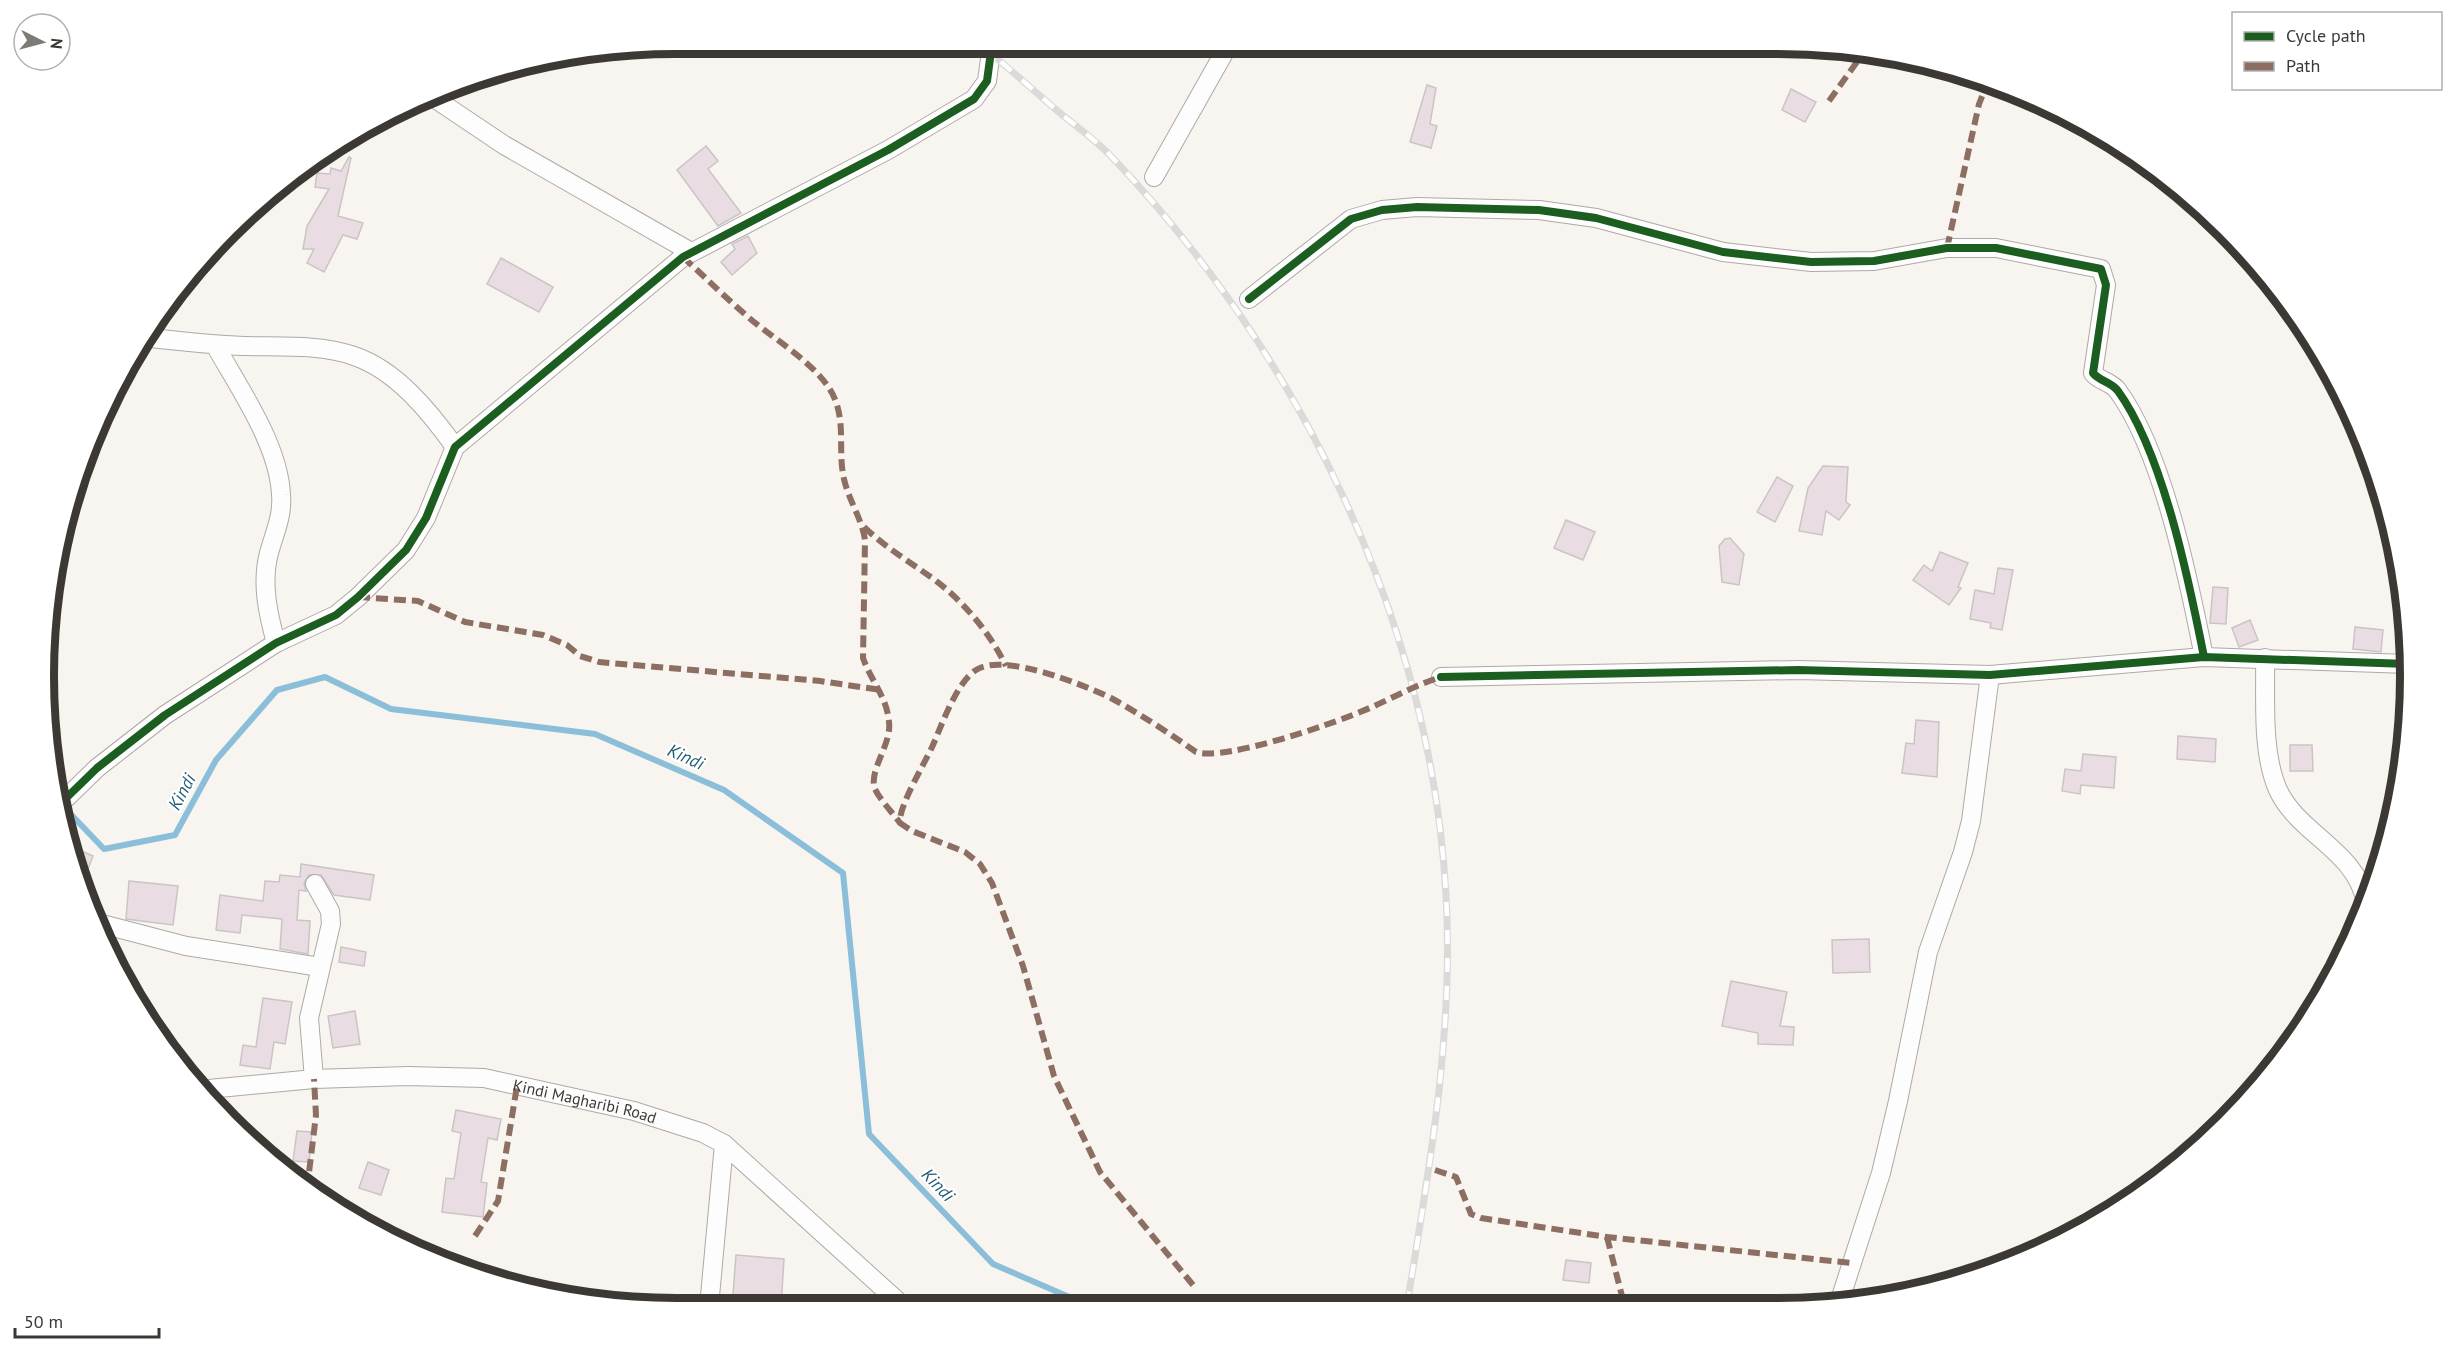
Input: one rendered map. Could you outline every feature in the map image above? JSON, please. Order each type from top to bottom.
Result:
[{"type":"street","points":[[66,798],[97,768],[165,715],[276,643],[336,615],[406,550],[426,518],[455,447],[691,252],[888,150],[974,99],[987,81],[991,54]]},
{"type":"street","points":[[1154,177],[1223,54]]},
{"type":"street","points":[[438,101],[504,145],[691,252]]},
{"type":"street","points":[[1249,299],[1351,219],[1382,210],[1417,207],[1550,211],[1596,218],[1723,252],[1811,261],[1874,261],[1947,248],[1996,248],[2101,269],[2106,285],[2093,373],[2118,391],[2135,420],[2155,467],[2193,605],[2204,657]]},
{"type":"street","points":[[154,338],[215,345],[333,350],[356,356],[378,368],[406,389],[439,425],[455,447]]},
{"type":"street","points":[[215,345],[262,431],[278,476],[281,513],[265,574],[268,616],[276,643]]},
{"type":"street","points":[[1441,677],[1798,670],[1990,675],[2204,657],[2400,664]]},
{"type":"street","points":[[2265,658],[2269,756],[2278,790],[2295,812],[2349,866],[2360,882],[2362,889]]},
{"type":"street","points":[[1842,1295],[1881,1173],[1928,952],[1963,852],[1971,821],[1990,675]]},
{"type":"street","points":[[314,1079],[309,1018],[331,924],[330,911],[315,884]]},
{"type":"street","points":[[106,925],[186,946],[320,967]]},
{"type":"street","name":"Kindi Magharibi Road","points":[[211,1089],[314,1079],[408,1076],[484,1078],[634,1111],[703,1133],[724,1144],[894,1298]]},
{"type":"street","points":[[710,1298],[724,1144]]},
{"type":"building","points":[[1427,85],[1436,88],[1430,124],[1437,126],[1431,148],[1410,142]]},
{"type":"building","points":[[1791,89],[1816,102],[1805,122],[1782,110]]},
{"type":"building","points":[[706,146],[718,161],[708,169],[741,213],[718,226],[677,170]]},
{"type":"building","points":[[349,157],[351,158],[338,216],[363,223],[357,239],[343,235],[324,272],[307,263],[314,249],[303,249],[307,226],[329,189],[315,187],[317,173],[330,174],[331,168],[341,171]]},
{"type":"building","points":[[748,236],[757,253],[732,275],[721,262],[735,249],[732,244]]},
{"type":"building","points":[[501,258],[553,287],[539,312],[487,284]]},
{"type":"building","points":[[1823,466],[1848,467],[1846,502],[1850,505],[1839,520],[1826,511],[1822,535],[1799,531],[1808,488]]},
{"type":"building","points":[[1777,477],[1793,486],[1775,522],[1757,512]]},
{"type":"building","points":[[1566,520],[1595,532],[1583,560],[1554,548]]},
{"type":"building","points":[[1730,538],[1744,554],[1739,585],[1722,582],[1719,546],[1725,539]]},
{"type":"building","points":[[1940,552],[1968,563],[1958,587],[1961,588],[1949,605],[1913,580],[1924,565],[1932,571]]},
{"type":"building","points":[[1998,568],[2013,570],[2002,630],[1990,628],[1991,623],[1970,619],[1975,590],[1994,594]]},
{"type":"building","points":[[2213,587],[2228,588],[2226,624],[2210,623]]},
{"type":"building","points":[[2250,620],[2258,640],[2239,647],[2232,628]]},
{"type":"building","points":[[2355,627],[2383,630],[2381,652],[2353,649]]},
{"type":"building","points":[[1916,720],[1939,722],[1937,777],[1902,773],[1906,743],[1914,744]]},
{"type":"building","points":[[2178,736],[2216,739],[2215,762],[2177,759]]},
{"type":"building","points":[[2290,745],[2312,745],[2313,771],[2290,771]]},
{"type":"building","points":[[2083,754],[2116,757],[2114,788],[2081,785],[2080,794],[2062,791],[2065,769],[2081,771]]},
{"type":"building","points":[[79,850],[93,856],[86,873]]},
{"type":"building","points":[[301,864],[374,875],[370,900],[334,895],[321,875],[309,875],[304,883],[306,891],[299,890],[297,920],[310,921],[308,954],[280,949],[282,919],[242,915],[240,933],[216,930],[220,895],[263,901],[265,881],[279,882],[280,875],[300,877]]},
{"type":"building","points":[[129,881],[178,886],[173,925],[126,919]]},
{"type":"building","points":[[1869,939],[1870,972],[1833,973],[1832,940]]},
{"type":"building","points":[[341,947],[366,952],[364,966],[339,962]]},
{"type":"building","points":[[1731,981],[1787,992],[1780,1026],[1794,1027],[1793,1045],[1758,1044],[1758,1033],[1722,1026]]},
{"type":"building","points":[[263,998],[292,1002],[285,1044],[274,1042],[270,1069],[240,1065],[243,1045],[256,1047]]},
{"type":"building","points":[[355,1011],[360,1044],[333,1048],[328,1016]]},
{"type":"building","points":[[456,1110],[501,1119],[497,1140],[488,1138],[481,1182],[487,1183],[483,1217],[442,1212],[446,1178],[454,1179],[461,1133],[452,1131]]},
{"type":"building","points":[[297,1131],[312,1132],[309,1162],[293,1161]]},
{"type":"building","points":[[368,1162],[389,1170],[381,1195],[359,1188]]},
{"type":"building","points":[[736,1255],[784,1259],[782,1298],[733,1298]]},
{"type":"building","points":[[1566,1260],[1591,1263],[1589,1283],[1563,1280]]},
{"type":"waterway","name":"Kindi","points":[[70,813],[104,849],[175,835],[216,760],[277,690],[325,677],[391,709],[595,734],[724,790],[843,873],[869,1134],[993,1264],[1072,1298]]},
{"type":"railway","points":[[991,54],[1109,154],[1177,231],[1239,314],[1295,403],[1343,496],[1383,592],[1414,691],[1435,793],[1446,895],[1448,947],[1438,1101],[1408,1298]]},
{"type":"marked path","points":[[1829,101],[1859,59]]},
{"type":"marked path","points":[[1947,248],[1979,104],[1985,90]]},
{"type":"marked path","points":[[683,257],[754,322],[812,368],[830,390],[836,402],[839,411],[844,479],[865,540],[863,658],[882,697],[889,722],[887,739],[875,774],[875,789],[900,823]]},
{"type":"marked path","points":[[864,527],[956,598],[984,630],[1006,666]]},
{"type":"marked path","points":[[358,597],[418,601],[465,622],[543,635],[567,645],[580,656],[599,662],[820,681],[881,690]]},
{"type":"marked path","points":[[1193,1285],[1100,1172],[1054,1076],[1023,966],[992,883],[980,864],[965,852],[912,831],[900,823],[907,796],[956,693],[976,670],[988,666],[1005,665],[1044,672],[1082,686],[1122,704],[1196,752],[1210,753],[1252,747],[1302,733],[1360,712],[1441,677]]},
{"type":"marked path","points":[[308,1177],[316,1115],[314,1079]]},
{"type":"marked path","points":[[475,1236],[498,1201],[517,1086]]},
{"type":"marked path","points":[[1435,1170],[1456,1177],[1471,1214],[1481,1218],[1607,1237],[1851,1263]]},
{"type":"marked path","points":[[1607,1237],[1622,1298]]},
{"type":"cycle path","points":[[66,798],[97,768],[165,715],[276,643],[336,615],[358,597],[406,550],[426,518],[455,447],[683,257],[888,150],[974,99],[987,81],[991,54]]},
{"type":"cycle path","points":[[1249,299],[1351,219],[1382,210],[1417,207],[1539,210],[1596,218],[1723,252],[1811,262],[1874,261],[1947,248],[1996,248],[2101,269],[2106,285],[2093,373],[2118,391],[2134,417],[2148,448],[2161,482],[2182,556],[2204,657]]},
{"type":"cycle path","points":[[1441,677],[1798,670],[1990,675],[2204,657],[2400,664]]}]
